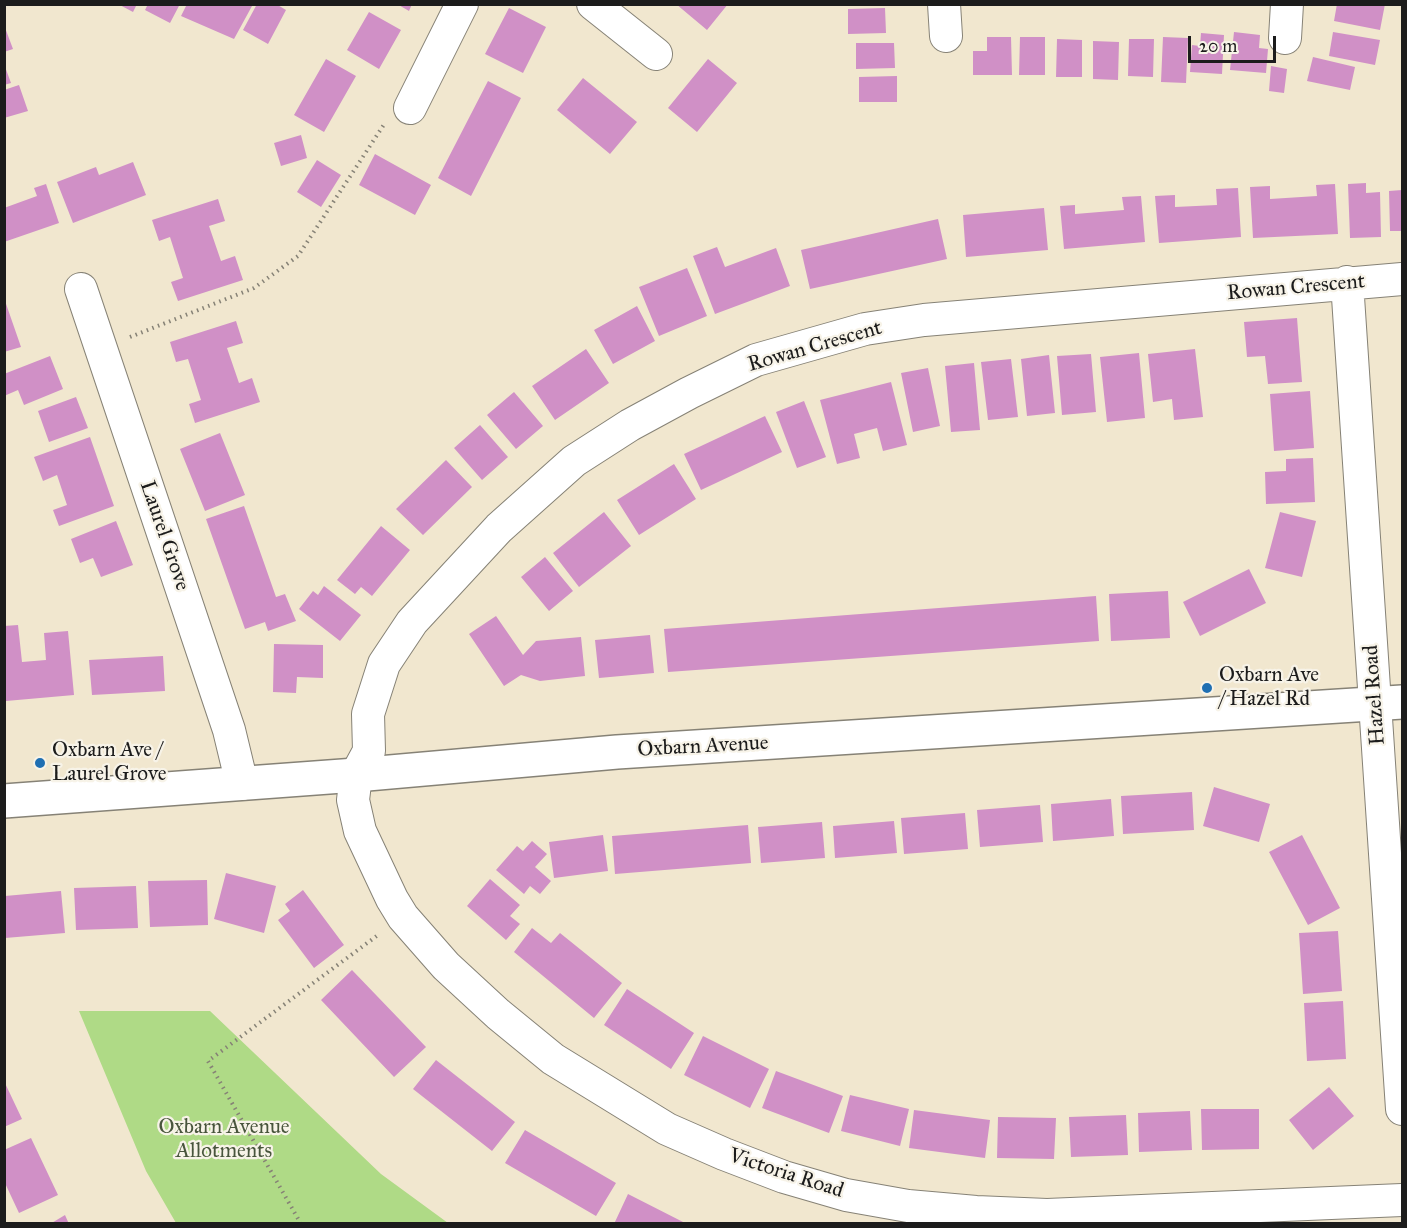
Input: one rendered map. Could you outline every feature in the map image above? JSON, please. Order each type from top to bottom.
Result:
[{"type":"street","points":[[410,108],[462,4]]},
{"type":"street","points":[[593,4],[656,54]]},
{"type":"street","points":[[944,4],[946,36]]},
{"type":"street","points":[[1285,38],[1287,4]]},
{"type":"street","name":"Rowan Crescent","points":[[356,775],[369,751],[368,714],[384,664],[412,622],[500,528],[574,461],[630,425],[756,360],[865,329],[991,313],[1402,279]]},
{"type":"street","name":"Hazel Road","points":[[1347,282],[1389,703],[1402,1109]]},
{"type":"street","name":"Laurel Grove","points":[[81,289],[225,720],[242,784]]},
{"type":"street","name":"Oxbarn Avenue","points":[[4,801],[356,775],[617,752],[1389,703]]},
{"type":"street","name":"Victoria Road","points":[[356,775],[353,800],[360,831],[376,869],[403,917],[455,974],[553,1059],[667,1129],[784,1177],[846,1195],[919,1207],[1047,1215],[1402,1200]]},
{"type":"path","points":[[101,348],[254,288],[298,256],[386,123],[410,108]]},
{"type":"path","points":[[301,1224],[208,1061],[403,917]]},
{"type":"green space","name":"Oxbarn Avenue Allotments","points":[[79,1011],[210,1011],[381,1174],[448,1223],[176,1223],[146,1171]]},
{"type":"building","points":[[118,4],[137,4],[133,12]]},
{"type":"building","points":[[148,4],[180,4],[170,23],[145,10]]},
{"type":"building","points":[[187,4],[250,4],[252,6],[234,39],[181,16]]},
{"type":"building","points":[[257,4],[276,4],[286,10],[268,44],[243,30]]},
{"type":"building","points":[[397,4],[412,4],[409,11]]},
{"type":"building","points":[[676,4],[728,4],[707,30]]},
{"type":"building","points":[[1337,4],[1385,4],[1380,30],[1334,21]]},
{"type":"building","points":[[509,8],[546,27],[523,73],[485,54]]},
{"type":"building","points":[[885,8],[886,33],[848,34],[848,9]]},
{"type":"building","points":[[369,12],[401,30],[379,69],[347,50]]},
{"type":"building","points":[[4,25],[13,49],[4,52]]},
{"type":"building","points":[[1234,32],[1260,35],[1259,48],[1268,49],[1266,73],[1230,70]]},
{"type":"building","points":[[1333,32],[1380,40],[1375,65],[1329,56]]},
{"type":"building","points":[[1201,33],[1224,35],[1222,74],[1190,72],[1192,45],[1200,46]]},
{"type":"building","points":[[987,37],[1011,37],[1012,75],[973,75],[973,51],[987,51]]},
{"type":"building","points":[[1020,37],[1045,37],[1045,75],[1019,75]]},
{"type":"building","points":[[1163,37],[1188,38],[1186,83],[1161,82]]},
{"type":"building","points":[[1057,39],[1082,40],[1082,77],[1056,77]]},
{"type":"building","points":[[1129,39],[1154,39],[1153,77],[1128,76]]},
{"type":"building","points":[[1093,41],[1119,42],[1118,80],[1093,79]]},
{"type":"building","points":[[856,43],[894,43],[895,68],[856,69]]},
{"type":"building","points":[[1313,57],[1355,67],[1350,90],[1307,81]]},
{"type":"building","points":[[326,59],[356,76],[324,132],[294,115]]},
{"type":"building","points":[[708,59],[737,83],[697,132],[668,108]]},
{"type":"building","points":[[4,64],[11,83],[4,85]]},
{"type":"building","points":[[1271,66],[1287,69],[1284,93],[1269,91]]},
{"type":"building","points":[[897,76],[897,102],[859,102],[859,77]]},
{"type":"building","points":[[583,78],[637,122],[610,154],[557,110]]},
{"type":"building","points":[[488,81],[521,98],[471,196],[438,178]]},
{"type":"building","points":[[19,85],[28,111],[4,118],[4,90]]},
{"type":"building","points":[[301,135],[307,158],[281,166],[274,143]]},
{"type":"building","points":[[375,154],[431,185],[415,215],[359,185]]},
{"type":"building","points":[[317,160],[341,175],[321,207],[297,192]]},
{"type":"building","points":[[133,162],[146,195],[73,223],[57,182],[96,167],[99,175]]},
{"type":"building","points":[[1366,183],[1366,193],[1380,192],[1381,237],[1350,238],[1348,184]]},
{"type":"building","points":[[46,184],[59,223],[4,242],[4,208],[37,196],[34,188]]},
{"type":"building","points":[[1335,184],[1338,234],[1253,238],[1250,187],[1270,186],[1270,199],[1317,196],[1316,185]]},
{"type":"building","points":[[1238,188],[1241,237],[1159,243],[1155,196],[1175,195],[1175,207],[1217,205],[1216,189]]},
{"type":"building","points":[[1402,190],[1402,231],[1390,231],[1389,191]]},
{"type":"building","points":[[1141,196],[1145,242],[1064,249],[1060,206],[1075,205],[1075,214],[1124,210],[1122,197]]},
{"type":"building","points":[[218,199],[225,221],[209,226],[221,261],[235,256],[243,280],[178,301],[171,282],[183,278],[170,237],[159,241],[152,220]]},
{"type":"building","points":[[1044,208],[1048,250],[966,257],[963,215]]},
{"type":"building","points":[[938,219],[947,259],[810,289],[801,250]]},
{"type":"building","points":[[717,247],[725,267],[776,248],[790,286],[715,314],[693,256]]},
{"type":"building","points":[[687,268],[707,316],[659,336],[639,287]]},
{"type":"building","points":[[4,298],[21,347],[4,352]]},
{"type":"building","points":[[637,306],[655,341],[613,364],[594,330]]},
{"type":"building","points":[[1297,318],[1302,382],[1268,384],[1265,356],[1247,357],[1244,322]]},
{"type":"building","points":[[236,321],[243,343],[227,348],[239,383],[252,378],[260,402],[195,423],[189,404],[201,400],[188,359],[176,362],[170,342]]},
{"type":"building","points":[[586,349],[609,383],[555,420],[532,386]]},
{"type":"building","points":[[1195,349],[1203,417],[1174,420],[1172,399],[1153,402],[1148,354]]},
{"type":"building","points":[[1139,353],[1145,418],[1107,422],[1100,357]]},
{"type":"building","points":[[1091,354],[1096,412],[1062,415],[1057,356]]},
{"type":"building","points":[[1049,355],[1055,413],[1027,416],[1021,359]]},
{"type":"building","points":[[50,356],[63,389],[24,405],[18,390],[4,396],[4,374]]},
{"type":"building","points":[[1011,359],[1018,417],[988,420],[981,362]]},
{"type":"building","points":[[974,363],[980,430],[951,432],[945,366]]},
{"type":"building","points":[[928,368],[940,426],[913,432],[901,373]]},
{"type":"building","points":[[891,382],[907,445],[883,451],[877,428],[854,434],[860,458],[837,464],[820,400]]},
{"type":"building","points":[[1310,391],[1314,448],[1274,451],[1270,394]]},
{"type":"building","points":[[514,392],[543,426],[516,449],[487,415]]},
{"type":"building","points":[[76,397],[88,428],[49,442],[38,411]]},
{"type":"building","points":[[804,401],[826,457],[797,468],[776,412]]},
{"type":"building","points":[[765,416],[782,452],[701,490],[684,454]]},
{"type":"building","points":[[480,425],[508,457],[482,480],[454,448]]},
{"type":"building","points":[[220,433],[245,495],[205,511],[180,449]]},
{"type":"building","points":[[90,437],[114,506],[59,526],[53,510],[67,505],[57,475],[43,481],[34,457]]},
{"type":"building","points":[[1313,458],[1315,502],[1266,504],[1265,472],[1286,471],[1286,459]]},
{"type":"building","points":[[446,460],[472,487],[423,535],[396,509]]},
{"type":"building","points":[[674,464],[696,499],[639,535],[617,500]]},
{"type":"building","points":[[244,506],[276,597],[285,594],[296,621],[268,631],[265,622],[245,629],[206,519]]},
{"type":"building","points":[[604,512],[631,546],[579,587],[553,553]]},
{"type":"building","points":[[1280,512],[1316,521],[1302,577],[1265,568]]},
{"type":"building","points":[[116,521],[133,565],[101,577],[93,558],[80,563],[71,539]]},
{"type":"building","points":[[381,526],[410,550],[372,596],[361,587],[355,594],[337,580]]},
{"type":"building","points":[[545,557],[573,591],[549,611],[521,577]]},
{"type":"building","points":[[1249,569],[1266,603],[1200,636],[1183,602]]},
{"type":"building","points":[[324,586],[361,615],[340,641],[299,609],[313,591],[318,595]]},
{"type":"building","points":[[1168,591],[1170,638],[1111,641],[1109,594]]},
{"type":"building","points":[[1096,596],[1099,641],[668,672],[664,629]]},
{"type":"building","points":[[496,616],[523,655],[536,641],[581,637],[585,676],[540,681],[521,675],[504,686],[469,634]]},
{"type":"building","points":[[18,625],[22,662],[46,660],[44,633],[68,631],[74,695],[6,701],[4,626]]},
{"type":"building","points":[[650,635],[654,673],[599,678],[595,640]]},
{"type":"building","points":[[274,644],[323,645],[323,678],[297,677],[296,693],[273,692]]},
{"type":"building","points":[[163,656],[165,691],[92,695],[89,660]]},
{"type":"building","points":[[1214,787],[1270,804],[1259,842],[1203,826]]},
{"type":"building","points":[[1192,792],[1194,830],[1123,834],[1121,796]]},
{"type":"building","points":[[1111,799],[1114,836],[1053,841],[1051,804]]},
{"type":"building","points":[[1040,805],[1043,842],[980,847],[977,810]]},
{"type":"building","points":[[965,813],[968,849],[904,854],[901,818]]},
{"type":"building","points":[[894,821],[897,853],[835,858],[833,826]]},
{"type":"building","points":[[822,822],[825,858],[761,863],[758,827]]},
{"type":"building","points":[[748,825],[751,863],[615,874],[612,836]]},
{"type":"building","points":[[603,835],[608,871],[554,878],[549,842]]},
{"type":"building","points":[[1302,835],[1340,908],[1308,925],[1269,852]]},
{"type":"building","points":[[532,841],[547,854],[535,867],[551,881],[540,894],[530,886],[524,894],[496,870],[517,846],[523,851]]},
{"type":"building","points":[[226,873],[276,886],[264,933],[214,919]]},
{"type":"building","points":[[490,879],[520,905],[510,916],[520,924],[506,940],[467,906]]},
{"type":"building","points":[[207,880],[208,925],[150,927],[148,881]]},
{"type":"building","points":[[136,886],[138,928],[76,930],[74,888]]},
{"type":"building","points":[[303,890],[344,945],[314,968],[278,920],[290,911],[285,904]]},
{"type":"building","points":[[61,891],[65,933],[5,938],[5,896]]},
{"type":"building","points":[[532,928],[551,943],[560,933],[622,983],[594,1018],[514,952]]},
{"type":"building","points":[[1338,931],[1342,991],[1303,994],[1299,933]]},
{"type":"building","points":[[352,970],[426,1047],[394,1077],[321,1000]]},
{"type":"building","points":[[627,989],[694,1033],[671,1069],[604,1025]]},
{"type":"building","points":[[1343,1001],[1346,1059],[1307,1061],[1304,1003]]},
{"type":"building","points":[[703,1036],[769,1069],[750,1108],[684,1075]]},
{"type":"building","points":[[436,1060],[515,1122],[492,1151],[413,1089]]},
{"type":"building","points":[[776,1071],[843,1096],[829,1133],[762,1108]]},
{"type":"building","points":[[4,1081],[22,1119],[4,1127]]},
{"type":"building","points":[[1329,1087],[1354,1116],[1313,1150],[1289,1120]]},
{"type":"building","points":[[850,1095],[909,1109],[900,1146],[841,1131]]},
{"type":"building","points":[[1201,1109],[1259,1109],[1259,1149],[1202,1150]]},
{"type":"building","points":[[914,1110],[990,1120],[985,1158],[909,1148]]},
{"type":"building","points":[[1190,1111],[1192,1150],[1139,1152],[1138,1113]]},
{"type":"building","points":[[1126,1115],[1128,1155],[1071,1157],[1069,1117]]},
{"type":"building","points":[[998,1117],[1056,1118],[1054,1159],[997,1158]]},
{"type":"building","points":[[525,1130],[616,1183],[596,1216],[505,1163]]},
{"type":"building","points":[[31,1138],[58,1195],[19,1213],[4,1181],[4,1150]]},
{"type":"building","points":[[628,1194],[687,1224],[614,1224]]},
{"type":"building","points":[[65,1215],[69,1224],[50,1224]]},
{"type":"place","name":"Oxbarn Ave / Hazel Rd","points":[[1207,688]]},
{"type":"place","name":"Oxbarn Ave / Laurel Grove","points":[[40,763]]}]
